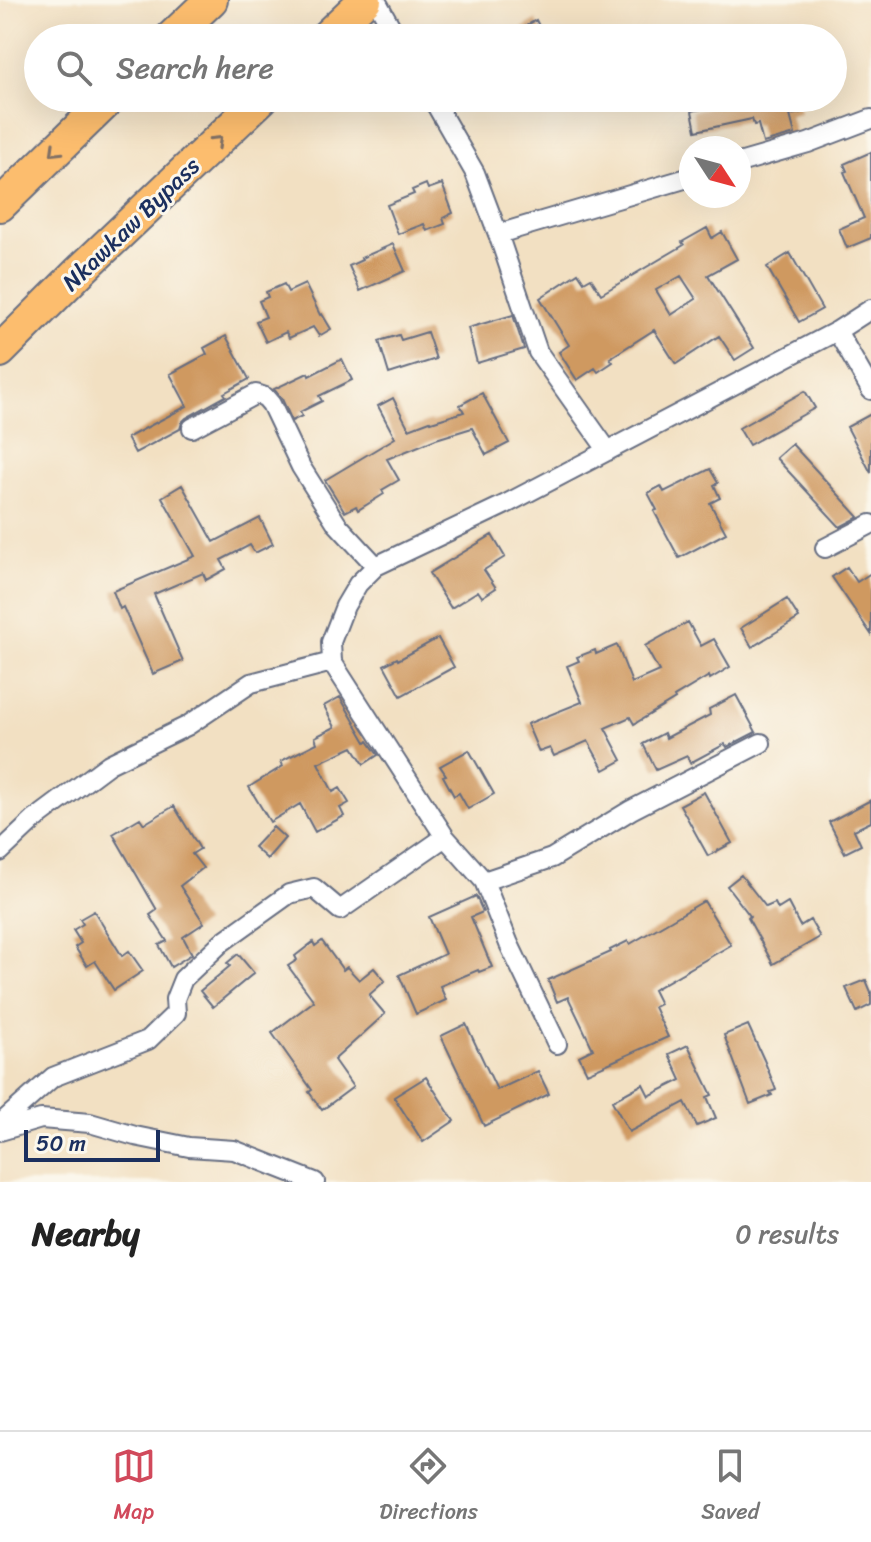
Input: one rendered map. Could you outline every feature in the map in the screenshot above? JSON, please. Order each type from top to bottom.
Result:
[{"type":"highway","points":[[186,24],[211,0]]},
{"type":"highway","points":[[340,24],[365,0]]},
{"type":"highway","points":[[0,205],[96,112]]},
{"type":"highway","name":"Nkawkaw Bypass","points":[[0,351],[247,112]]},
{"type":"street","points":[[376,0],[389,24]]},
{"type":"street","points":[[440,112],[475,173],[538,352],[608,451]]},
{"type":"street","points":[[751,160],[808,143],[871,119]]},
{"type":"street","points":[[498,234],[679,181]]},
{"type":"street","points":[[557,1044],[509,944],[484,881],[445,837],[332,662],[331,642],[345,606],[358,584],[376,566],[608,451],[837,331],[871,309]]},
{"type":"street","points":[[837,331],[871,390]]},
{"type":"street","points":[[192,428],[256,394],[265,397],[301,467],[337,524],[376,566]]},
{"type":"street","points":[[825,548],[871,524]]},
{"type":"street","points":[[0,852],[34,820],[109,764],[187,726],[251,683],[332,662]]},
{"type":"street","points":[[484,881],[552,858],[631,810],[761,743]]},
{"type":"street","points":[[0,1124],[53,1077],[148,1040],[176,1013],[175,999],[183,979],[222,942],[289,894],[314,888],[340,910],[445,837]]},
{"type":"street","points":[[0,1131],[41,1119],[90,1123],[189,1147],[234,1150],[315,1182]]},
{"type":"building","points":[[692,112],[800,113],[790,115],[795,134],[763,143],[758,124],[754,125],[752,119],[696,131]]},
{"type":"building","points":[[871,152],[871,238],[847,248],[839,229],[864,218],[844,172],[847,171],[844,164]]},
{"type":"building","points":[[426,184],[428,189],[442,184],[453,213],[443,218],[445,224],[427,231],[424,224],[398,234],[387,205],[414,194],[412,190]]},
{"type":"building","points":[[707,228],[712,238],[722,232],[737,259],[708,275],[754,348],[735,360],[719,336],[676,364],[654,330],[610,358],[613,362],[598,372],[595,368],[577,380],[559,352],[569,345],[540,298],[578,273],[584,282],[591,278],[601,294],[684,245],[682,242]],"holes":[[[681,276],[696,299],[671,315],[656,290]]]},
{"type":"building","points":[[393,244],[405,271],[360,291],[349,266]]},
{"type":"building","points":[[790,253],[822,309],[799,322],[767,267]]},
{"type":"building","points":[[284,284],[288,292],[305,284],[320,315],[331,329],[319,336],[313,327],[289,338],[286,332],[266,342],[256,321],[266,317],[259,301],[268,297],[266,292]]},
{"type":"building","points":[[513,315],[524,349],[477,363],[468,328]]},
{"type":"building","points":[[427,332],[436,359],[389,374],[379,341],[399,335],[401,340]]},
{"type":"building","points":[[226,336],[249,379],[186,418],[180,429],[135,453],[127,438],[187,406],[170,374],[207,354],[204,348]]},
{"type":"building","points":[[342,359],[352,380],[319,396],[322,401],[300,412],[302,416],[292,421],[274,389]]},
{"type":"building","points":[[805,391],[815,408],[749,445],[739,428]]},
{"type":"building","points":[[482,393],[509,443],[486,455],[472,428],[387,459],[399,480],[382,490],[384,494],[358,510],[356,506],[345,512],[325,480],[395,438],[378,406],[393,398],[409,429],[464,412],[460,405]]},
{"type":"building","points":[[871,414],[871,473],[847,427]]},
{"type":"building","points":[[792,444],[859,517],[840,527],[776,458]]},
{"type":"building","points":[[710,469],[718,483],[714,485],[720,498],[710,503],[726,533],[679,558],[648,493],[661,486],[664,492]]},
{"type":"building","points":[[182,485],[214,542],[260,518],[273,544],[255,553],[250,545],[221,560],[226,569],[206,580],[203,573],[154,594],[183,661],[153,674],[113,591],[195,556],[162,497]]},
{"type":"building","points":[[492,535],[505,557],[484,570],[496,588],[482,597],[478,591],[451,608],[429,573]]},
{"type":"building","points":[[847,567],[857,582],[871,573],[871,634],[832,577]]},
{"type":"building","points":[[787,599],[799,618],[752,647],[741,628]]},
{"type":"building","points":[[688,622],[701,646],[714,639],[730,667],[710,679],[709,676],[634,724],[630,717],[605,728],[622,760],[604,770],[588,741],[554,756],[550,748],[539,752],[527,724],[582,702],[567,666],[579,661],[577,657],[595,650],[596,654],[617,645],[632,683],[659,671],[645,646]]},
{"type":"building","points":[[438,638],[454,667],[401,696],[384,665]]},
{"type":"building","points":[[736,695],[756,732],[690,763],[687,756],[656,770],[643,744],[664,733],[666,738],[710,715],[709,709]]},
{"type":"building","points":[[340,697],[366,742],[378,755],[364,764],[353,747],[318,763],[333,792],[340,788],[349,803],[340,808],[344,816],[315,832],[300,804],[270,822],[249,787],[283,766],[281,761],[317,743],[315,737],[335,727],[324,706]]},
{"type":"building","points":[[469,750],[494,794],[468,809],[459,793],[454,796],[440,766]]},
{"type":"building","points":[[704,792],[732,843],[708,856],[680,805]]},
{"type":"building","points":[[871,800],[871,822],[854,830],[861,845],[845,853],[829,822]]},
{"type":"building","points":[[174,806],[200,849],[192,854],[203,868],[180,886],[204,923],[183,937],[192,954],[171,967],[159,945],[167,941],[150,915],[157,910],[113,834],[140,818],[144,824]]},
{"type":"building","points":[[273,827],[285,838],[267,859],[254,847]]},
{"type":"building","points":[[741,875],[766,907],[775,903],[778,909],[788,903],[800,926],[810,920],[820,937],[773,964],[748,918],[750,916],[727,886]]},
{"type":"building","points":[[476,896],[483,912],[471,917],[492,967],[440,986],[446,1000],[416,1014],[399,975],[445,954],[429,917]]},
{"type":"building","points":[[704,901],[731,945],[653,990],[660,1004],[654,1007],[668,1037],[587,1073],[579,1056],[593,1049],[568,997],[557,1002],[548,980],[611,952],[628,941],[630,944]]},
{"type":"building","points":[[94,911],[122,956],[129,951],[143,971],[114,990],[95,961],[87,966],[75,947],[81,943],[73,930],[83,924],[80,919]]},
{"type":"building","points":[[322,941],[343,970],[347,967],[359,980],[374,968],[385,981],[369,995],[385,1014],[334,1060],[353,1087],[322,1110],[309,1092],[312,1090],[272,1033],[314,1001],[288,966],[313,942],[315,946]]},
{"type":"building","points":[[238,954],[254,973],[213,1007],[200,991],[230,966],[227,963]]},
{"type":"building","points":[[866,980],[871,992],[871,1005],[857,1012],[846,988]]},
{"type":"building","points":[[466,1024],[497,1090],[538,1071],[549,1094],[484,1126],[441,1036]]},
{"type":"building","points":[[748,1025],[776,1090],[770,1092],[772,1095],[750,1104],[724,1035]]},
{"type":"building","points":[[688,1045],[712,1095],[707,1097],[716,1118],[697,1126],[685,1102],[629,1132],[612,1101],[643,1084],[649,1096],[681,1080],[669,1054]]},
{"type":"building","points":[[426,1077],[454,1121],[423,1142],[394,1097]]}]
